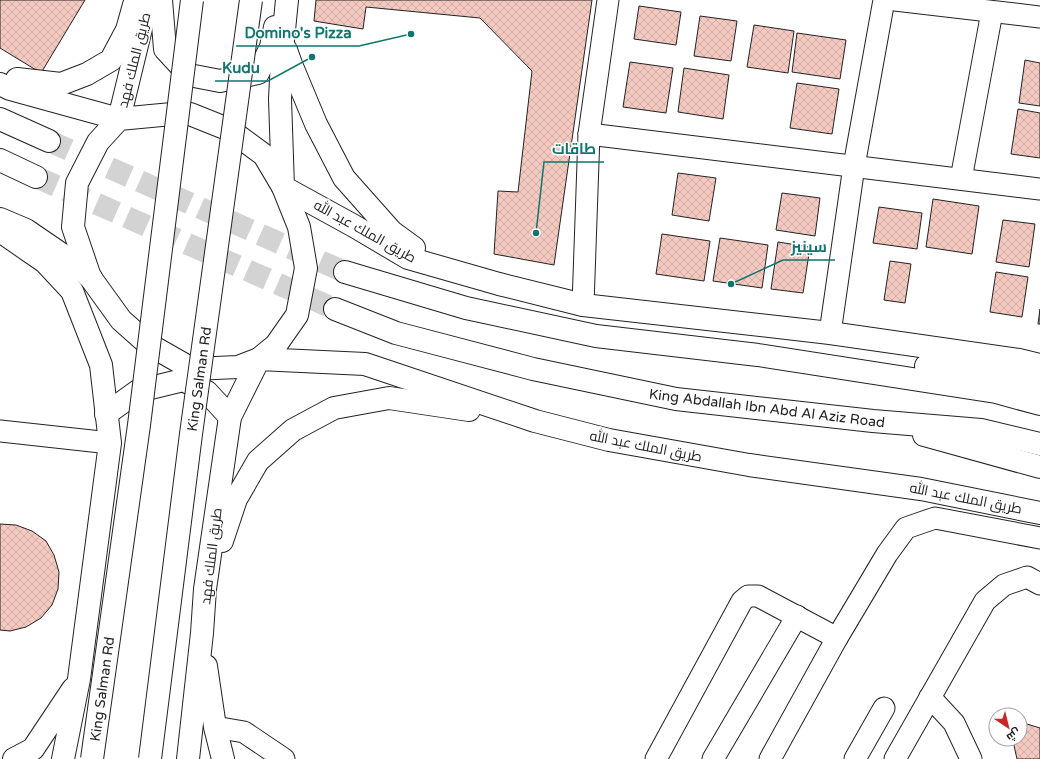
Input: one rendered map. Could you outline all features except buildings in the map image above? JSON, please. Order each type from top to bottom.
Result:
[{"type":"main road","points":[[0,74],[17,79],[61,84],[87,74],[111,60],[127,30],[136,0]]},
{"type":"main road","name":"طريق الملك فهد","points":[[119,119],[148,0]]},
{"type":"main road","points":[[161,0],[165,49],[189,75],[220,81],[258,73],[271,47],[280,0]]},
{"type":"main road","name":"King Salman Rd","points":[[92,759],[139,425],[192,0]]},
{"type":"main road","name":"King Salman Rd","points":[[150,759],[191,434],[251,0]]},
{"type":"main road","points":[[283,186],[280,99],[287,0]]},
{"type":"main road","points":[[283,40],[290,64],[316,124],[344,178],[392,232],[440,268]]},
{"type":"main road","points":[[0,84],[10,89],[119,119],[172,114],[190,114],[230,130],[264,155],[283,186],[299,228],[306,268],[297,315],[276,345],[259,359],[238,367],[192,369],[148,344],[122,320],[90,277],[67,258],[26,230],[0,219]]},
{"type":"main road","points":[[0,119],[49,141]]},
{"type":"main road","points":[[72,759],[79,679],[110,443],[90,277],[73,227],[77,184],[98,142],[119,119]]},
{"type":"main road","points":[[0,160],[36,177]]},
{"type":"main road","name":"طريق الملك عبد الله","points":[[283,186],[408,258],[499,284],[583,305],[830,333],[1019,360],[1040,365]]},
{"type":"main road","points":[[0,231],[45,262],[72,291],[101,365]]},
{"type":"main road","points":[[345,272],[466,308],[596,336],[758,356],[996,392],[1040,404]]},
{"type":"main road","name":"King Abdallah Ibn Abd Al Aziz Road","points":[[335,309],[396,333],[533,369],[676,399],[873,421],[981,430],[1040,444]]},
{"type":"main road","points":[[758,356],[926,366],[1040,382]]},
{"type":"main road","name":"طريق الملك فهد","points":[[188,759],[206,589],[230,417],[259,359]]},
{"type":"main road","name":"طريق الملك عبد الله","points":[[259,359],[365,364],[535,421],[609,440],[749,465],[921,489],[1040,513]]},
{"type":"main road","points":[[106,414],[138,390],[182,380],[207,392],[230,417]]},
{"type":"main road","points":[[206,589],[236,499],[258,461],[293,430],[334,408],[389,398],[535,421]]},
{"type":"main road","points":[[873,421],[1040,467]]},
{"type":"main road","points":[[202,633],[215,727],[223,759]]},
{"type":"main road","points":[[178,759],[202,633]]},
{"type":"main road","points":[[14,759],[33,749],[79,679]]},
{"type":"main road","points":[[63,759],[79,679]]},
{"type":"street","points":[[583,305],[589,134],[608,0]]},
{"type":"street","points":[[830,333],[854,166],[884,0]]},
{"type":"street","points":[[895,0],[1040,17]]},
{"type":"street","points":[[961,179],[992,12]]},
{"type":"street","points":[[589,134],[1040,189]]},
{"type":"street","points":[[0,431],[110,443]]},
{"type":"street","points":[[770,759],[837,638],[888,554],[906,528],[934,518],[1040,538]]},
{"type":"street","points":[[895,759],[985,601],[1004,585],[1027,577],[1040,584]]},
{"type":"street","points":[[656,759],[742,601],[748,596],[758,596],[837,638]]},
{"type":"street","points":[[713,759],[797,616]]},
{"type":"street","points":[[930,697],[954,723],[971,759]]},
{"type":"street","points":[[855,759],[884,708]]},
{"type":"street","points":[[215,727],[244,732],[284,759]]},
{"type":"tunnel","points":[[49,141],[345,272]]},
{"type":"tunnel","points":[[36,177],[335,309]]},
{"type":"place","name":"Domino's Pizza","points":[[411,34]]},
{"type":"place","name":"Kudu","points":[[312,57]]},
{"type":"place","name":"طاقات","points":[[536,233]]},
{"type":"place","name":"سينيز","points":[[731,284]]}]
